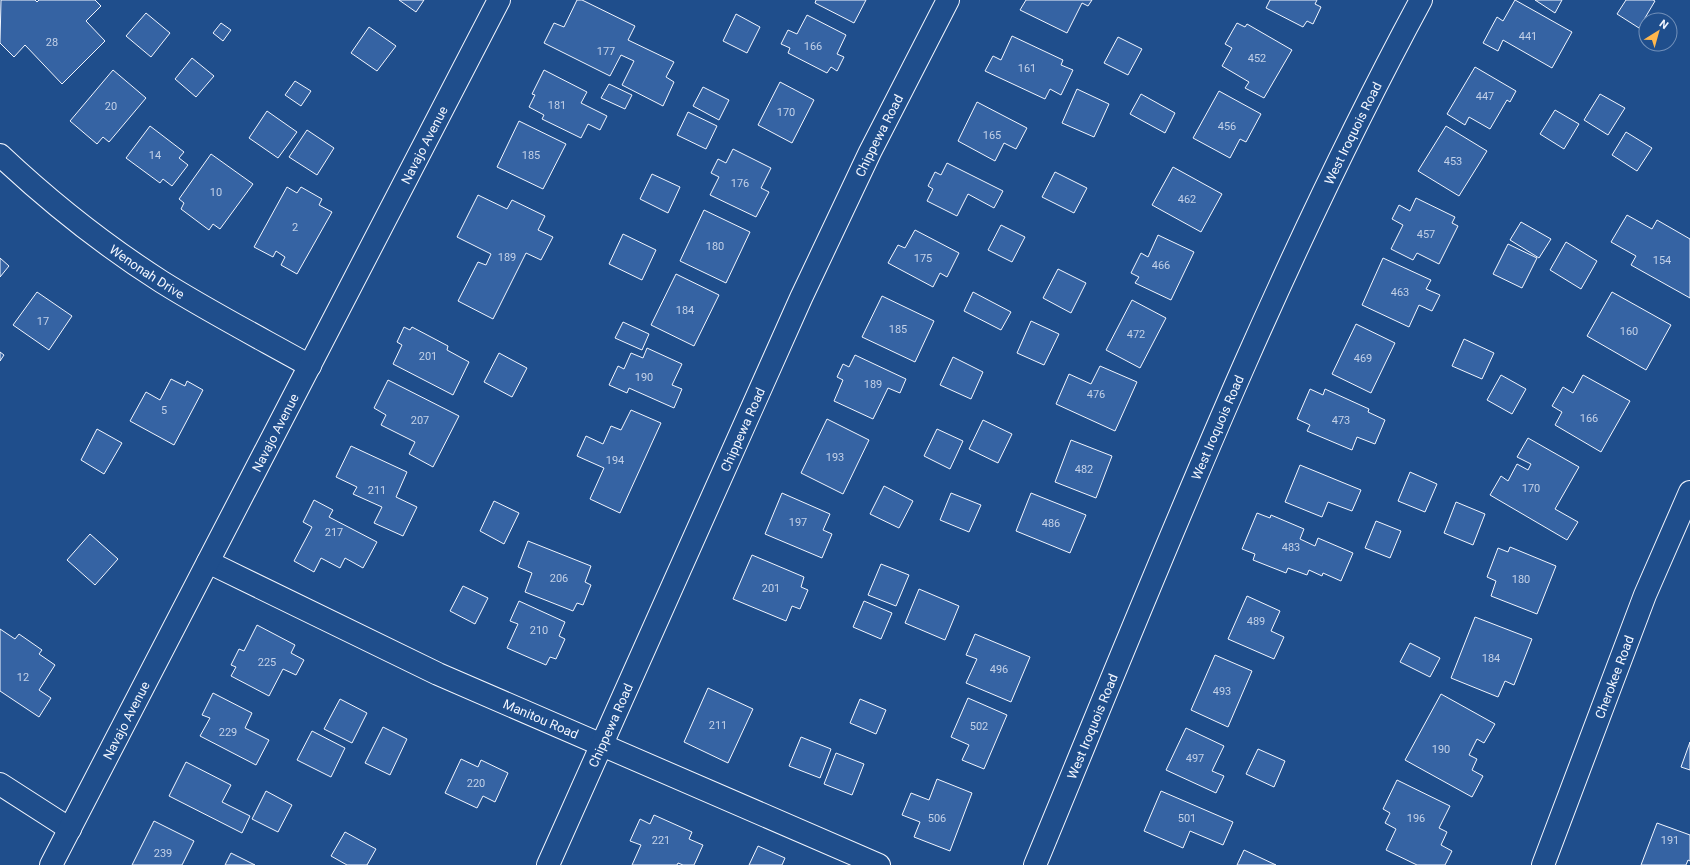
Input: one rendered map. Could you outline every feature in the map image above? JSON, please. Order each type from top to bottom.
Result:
[{"type":"street","name":"Navajo Avenue","points":[[51,865],[499,0]]},
{"type":"street","name":"Chippewa Road","points":[[548,865],[801,298],[870,152],[948,0]]},
{"type":"street","name":"West Iroquois Road","points":[[1035,865],[1220,419],[1274,297],[1357,123],[1421,0]]},
{"type":"street","name":"Wenonah Drive","points":[[0,154],[54,202],[125,257],[194,301],[310,366]]},
{"type":"street","name":"Cherokee Road","points":[[1543,865],[1645,595],[1690,492]]},
{"type":"street","name":"Manitou Road","points":[[208,562],[421,666],[879,865]]},
{"type":"street","points":[[0,784],[70,829]]},
{"type":"building","points":[[1,0],[35,0],[37,2],[39,0],[95,0],[101,6],[86,21],[105,41],[62,84],[25,45],[14,57],[0,43]]},
{"type":"building","points":[[399,0],[424,0],[416,12]]},
{"type":"building","points":[[577,0],[582,0],[635,26],[628,40],[674,62],[666,77],[674,82],[663,106],[622,85],[634,61],[621,55],[610,76],[544,43],[554,23],[564,27]]},
{"type":"building","points":[[816,0],[866,0],[854,23],[815,3]]},
{"type":"building","points":[[1026,0],[1092,0],[1088,6],[1082,3],[1067,33],[1020,10]]},
{"type":"building","points":[[1270,0],[1317,0],[1315,4],[1321,7],[1313,24],[1307,21],[1303,27],[1266,8]]},
{"type":"building","points":[[1515,0],[1572,32],[1552,68],[1503,40],[1498,51],[1483,43],[1497,17],[1503,21]]},
{"type":"building","points":[[1535,0],[1562,0],[1555,13]]},
{"type":"building","points":[[1626,0],[1655,1],[1648,12],[1638,12],[1638,27],[1617,14]]},
{"type":"building","points":[[146,13],[170,33],[151,57],[126,36]]},
{"type":"building","points":[[736,14],[760,27],[747,53],[723,41]]},
{"type":"building","points":[[807,15],[846,35],[837,54],[844,57],[837,71],[831,67],[827,73],[788,53],[790,48],[781,44],[788,30],[797,34]]},
{"type":"building","points":[[221,23],[231,30],[223,41],[213,33]]},
{"type":"building","points":[[1237,23],[1245,27],[1247,24],[1292,50],[1264,98],[1245,88],[1249,82],[1222,66],[1232,48],[1225,44]]},
{"type":"building","points":[[369,27],[396,46],[377,71],[351,53]]},
{"type":"building","points":[[1012,36],[1063,60],[1061,65],[1073,70],[1061,95],[1050,89],[1045,99],[985,71],[993,56],[1001,60]]},
{"type":"building","points":[[1118,37],[1142,49],[1128,75],[1104,63]]},
{"type":"building","points":[[192,58],[214,76],[196,97],[175,79]]},
{"type":"building","points":[[1475,67],[1516,91],[1510,102],[1507,100],[1490,129],[1469,117],[1465,125],[1447,114]]},
{"type":"building","points":[[113,70],[146,98],[109,142],[103,137],[97,144],[70,121]]},
{"type":"building","points":[[544,70],[587,92],[581,103],[607,116],[600,130],[588,124],[581,138],[542,119],[544,115],[529,107],[535,95],[532,94]]},
{"type":"building","points":[[295,81],[311,91],[301,106],[285,95]]},
{"type":"building","points":[[780,82],[814,100],[792,143],[758,125]]},
{"type":"building","points":[[609,84],[632,95],[625,109],[601,98]]},
{"type":"building","points":[[703,87],[729,100],[719,120],[693,106]]},
{"type":"building","points":[[1077,89],[1109,104],[1094,137],[1062,123]]},
{"type":"building","points":[[1219,91],[1261,114],[1246,142],[1240,139],[1230,158],[1193,138]]},
{"type":"building","points":[[1141,94],[1175,113],[1165,133],[1130,114]]},
{"type":"building","points":[[1600,94],[1625,108],[1608,135],[1584,120]]},
{"type":"building","points":[[977,102],[1027,128],[1016,149],[1004,143],[995,161],[958,141]]},
{"type":"building","points":[[1555,110],[1579,124],[1564,149],[1540,134]]},
{"type":"building","points":[[267,111],[297,132],[278,158],[249,138]]},
{"type":"building","points":[[688,112],[717,126],[706,149],[677,135]]},
{"type":"building","points":[[519,121],[566,144],[543,189],[497,167]]},
{"type":"building","points":[[150,126],[184,152],[179,158],[188,165],[172,186],[163,179],[160,183],[126,158]]},
{"type":"building","points":[[1446,126],[1487,151],[1459,196],[1418,171]]},
{"type":"building","points":[[307,130],[334,148],[317,175],[289,157]]},
{"type":"building","points":[[1626,132],[1652,148],[1637,171],[1612,155]]},
{"type":"building","points":[[733,149],[771,168],[761,188],[769,192],[756,217],[710,195],[719,177],[711,173],[718,159],[726,163]]},
{"type":"building","points":[[211,154],[253,184],[220,229],[213,224],[209,230],[181,209],[184,203],[179,199]]},
{"type":"building","points":[[947,163],[1003,191],[994,208],[968,194],[957,216],[927,201],[933,189],[928,186],[935,172],[941,175]]},
{"type":"building","points":[[1173,167],[1222,194],[1201,232],[1152,205]]},
{"type":"building","points":[[1055,172],[1087,188],[1074,213],[1042,197]]},
{"type":"building","points":[[652,174],[680,187],[668,213],[640,199]]},
{"type":"building","points":[[287,187],[297,193],[301,187],[322,199],[319,205],[332,212],[297,274],[281,265],[285,257],[276,251],[273,257],[254,247]]},
{"type":"building","points":[[478,195],[507,209],[512,200],[545,216],[538,230],[553,237],[541,260],[526,253],[493,319],[458,301],[478,262],[486,265],[491,254],[457,237]]},
{"type":"building","points":[[1416,198],[1455,217],[1452,223],[1458,226],[1439,264],[1417,253],[1413,260],[1391,249],[1403,225],[1392,219],[1399,205],[1410,211]]},
{"type":"building","points":[[704,210],[750,232],[726,283],[680,261]]},
{"type":"building","points":[[1627,215],[1652,229],[1657,220],[1690,239],[1690,298],[1631,265],[1636,256],[1611,242]]},
{"type":"building","points":[[1521,222],[1551,239],[1539,258],[1510,240]]},
{"type":"building","points":[[1001,225],[1025,237],[1012,262],[988,250]]},
{"type":"building","points":[[915,230],[959,253],[947,277],[940,273],[933,287],[888,263],[898,245],[905,248]]},
{"type":"building","points":[[623,234],[656,250],[642,280],[609,264]]},
{"type":"building","points":[[1158,235],[1194,252],[1171,300],[1135,283],[1139,277],[1131,273],[1141,253],[1148,257]]},
{"type":"building","points":[[1566,242],[1597,261],[1581,289],[1550,270]]},
{"type":"building","points":[[1508,244],[1537,258],[1522,288],[1493,274]]},
{"type":"building","points":[[0,258],[9,266],[0,277]]},
{"type":"building","points":[[1383,258],[1431,280],[1426,289],[1440,295],[1432,311],[1419,305],[1409,327],[1362,305]]},
{"type":"building","points":[[1058,269],[1086,283],[1071,313],[1043,298]]},
{"type":"building","points":[[676,274],[719,295],[694,346],[651,325]]},
{"type":"building","points":[[37,292],[72,316],[49,350],[13,325]]},
{"type":"building","points":[[973,292],[1011,312],[1001,330],[964,311]]},
{"type":"building","points":[[1612,292],[1671,325],[1646,370],[1587,336]]},
{"type":"building","points":[[882,296],[934,321],[915,362],[862,337]]},
{"type":"building","points":[[1132,300],[1166,318],[1140,368],[1106,350]]},
{"type":"building","points":[[1031,321],[1059,334],[1044,365],[1017,353]]},
{"type":"building","points":[[623,322],[649,334],[642,350],[615,338]]},
{"type":"building","points":[[1356,324],[1395,343],[1371,393],[1332,374]]},
{"type":"building","points":[[404,327],[410,330],[412,327],[448,346],[447,350],[469,362],[453,395],[393,364],[402,345],[397,342]]},
{"type":"building","points":[[1464,339],[1494,353],[1482,379],[1452,366]]},
{"type":"building","points":[[647,348],[682,364],[672,385],[682,389],[674,408],[629,388],[627,393],[609,385],[618,366],[624,369],[631,353],[643,358]]},
{"type":"building","points":[[0,352],[4,355],[0,361]]},
{"type":"building","points":[[499,353],[527,368],[512,397],[484,382]]},
{"type":"building","points":[[855,355],[906,379],[900,393],[888,388],[873,419],[834,401],[843,380],[837,377],[843,364],[849,367]]},
{"type":"building","points":[[953,357],[983,372],[971,399],[940,385]]},
{"type":"building","points":[[1100,366],[1137,382],[1115,431],[1056,404],[1069,374],[1091,384]]},
{"type":"building","points":[[1501,375],[1526,389],[1512,414],[1487,400]]},
{"type":"building","points":[[1583,375],[1630,401],[1601,452],[1555,425],[1562,412],[1552,406],[1563,387],[1573,393]]},
{"type":"building","points":[[171,379],[185,386],[187,381],[203,390],[174,445],[130,421],[146,392],[160,400]]},
{"type":"building","points":[[388,380],[459,416],[433,467],[409,454],[415,442],[381,425],[386,415],[374,408]]},
{"type":"building","points":[[1310,389],[1323,395],[1325,389],[1369,409],[1368,412],[1385,420],[1375,444],[1357,437],[1352,450],[1307,431],[1310,425],[1297,419]]},
{"type":"building","points":[[631,410],[661,423],[620,513],[590,499],[604,468],[577,456],[586,436],[603,444],[611,426],[621,430]]},
{"type":"building","points":[[827,419],[869,440],[843,494],[801,473]]},
{"type":"building","points":[[983,420],[1012,434],[998,463],[969,449]]},
{"type":"building","points":[[97,429],[122,443],[104,474],[81,460]]},
{"type":"building","points":[[937,429],[963,441],[950,469],[924,456]]},
{"type":"building","points":[[1528,438],[1579,467],[1555,509],[1578,522],[1567,540],[1490,495],[1501,476],[1508,481],[1517,464],[1528,470],[1531,464],[1517,457]]},
{"type":"building","points":[[1071,440],[1112,456],[1096,498],[1055,482]]},
{"type":"building","points":[[351,446],[407,472],[396,497],[417,507],[403,536],[374,523],[382,507],[353,494],[357,487],[336,477]]},
{"type":"building","points":[[1300,465],[1361,490],[1352,511],[1328,502],[1322,517],[1285,502]]},
{"type":"building","points":[[1410,472],[1437,484],[1425,512],[1398,501]]},
{"type":"building","points":[[884,486],[913,501],[899,528],[870,514]]},
{"type":"building","points":[[782,493],[830,514],[823,530],[832,534],[822,558],[765,534]]},
{"type":"building","points":[[951,493],[981,505],[969,532],[940,520]]},
{"type":"building","points":[[1031,493],[1086,515],[1070,553],[1016,531]]},
{"type":"building","points":[[314,500],[333,510],[329,517],[377,542],[363,568],[345,558],[340,568],[321,558],[314,572],[294,561],[312,527],[303,522]]},
{"type":"building","points":[[494,501],[519,513],[504,544],[480,531]]},
{"type":"building","points":[[1456,502],[1485,514],[1473,545],[1444,533]]},
{"type":"building","points":[[1257,513],[1270,518],[1271,515],[1304,529],[1300,539],[1315,546],[1318,538],[1353,553],[1341,581],[1323,573],[1322,576],[1309,570],[1307,575],[1288,568],[1286,573],[1253,560],[1255,554],[1242,549]]},
{"type":"building","points":[[1376,521],[1401,531],[1390,558],[1365,548]]},
{"type":"building","points":[[90,534],[118,559],[95,585],[67,560]]},
{"type":"building","points":[[528,541],[591,566],[585,582],[591,585],[583,605],[577,603],[573,611],[525,592],[532,573],[518,567]]},
{"type":"building","points":[[1510,547],[1556,566],[1537,614],[1491,596],[1496,581],[1487,577],[1498,548],[1508,552]]},
{"type":"building","points":[[752,555],[804,577],[801,587],[808,590],[800,609],[792,606],[786,621],[733,599]]},
{"type":"building","points":[[881,564],[909,575],[896,606],[868,595]]},
{"type":"building","points":[[463,586],[488,598],[475,624],[450,611]]},
{"type":"building","points":[[919,589],[959,606],[945,640],[905,623]]},
{"type":"building","points":[[1247,596],[1280,611],[1271,631],[1284,637],[1274,659],[1228,639]]},
{"type":"building","points":[[519,601],[565,622],[559,636],[565,639],[556,659],[550,657],[546,665],[507,648],[518,624],[510,621]]},
{"type":"building","points":[[864,601],[892,613],[881,639],[853,627]]},
{"type":"building","points":[[1475,617],[1532,639],[1514,685],[1505,681],[1498,697],[1451,678]]},
{"type":"building","points":[[257,625],[295,645],[291,653],[304,660],[296,675],[283,669],[269,696],[231,676],[236,667],[231,665],[239,649],[244,651]]},
{"type":"building","points":[[0,629],[15,639],[19,634],[42,650],[39,654],[55,665],[39,690],[51,698],[39,717],[0,691]]},
{"type":"building","points":[[975,634],[1030,657],[1011,702],[966,683],[977,659],[966,655]]},
{"type":"building","points":[[1410,643],[1440,658],[1430,677],[1400,662]]},
{"type":"building","points":[[1215,655],[1252,671],[1228,727],[1191,710]]},
{"type":"building","points":[[708,688],[753,709],[728,763],[684,742]]},
{"type":"building","points":[[213,693],[252,713],[245,728],[269,740],[256,765],[200,736],[210,718],[202,715]]},
{"type":"building","points":[[1441,694],[1495,724],[1484,743],[1477,739],[1469,755],[1477,759],[1472,770],[1483,776],[1472,797],[1405,760]]},
{"type":"building","points":[[968,698],[1007,715],[984,769],[962,760],[969,745],[951,737]]},
{"type":"building","points":[[340,699],[367,713],[352,743],[324,729]]},
{"type":"building","points":[[860,699],[886,710],[876,734],[850,723]]},
{"type":"building","points":[[383,727],[407,739],[390,775],[365,763]]},
{"type":"building","points":[[1186,728],[1224,746],[1212,771],[1224,776],[1216,793],[1166,770]]},
{"type":"building","points":[[312,731],[345,748],[331,777],[297,760]]},
{"type":"building","points":[[801,737],[831,749],[820,778],[789,766]]},
{"type":"building","points":[[1690,742],[1690,770],[1681,767]]},
{"type":"building","points":[[1258,749],[1285,761],[1274,787],[1246,774]]},
{"type":"building","points":[[836,753],[864,764],[852,795],[824,784]]},
{"type":"building","points":[[461,759],[478,767],[481,760],[508,773],[495,802],[483,796],[477,808],[445,793]]},
{"type":"building","points":[[186,762],[231,785],[222,802],[250,816],[242,833],[169,796]]},
{"type":"building","points":[[937,779],[972,793],[950,851],[914,837],[920,822],[902,815],[911,793],[929,800]]},
{"type":"building","points":[[1397,780],[1450,806],[1439,828],[1447,832],[1441,845],[1452,851],[1445,865],[1417,865],[1386,850],[1396,829],[1385,823],[1390,813],[1383,809]]},
{"type":"building","points":[[266,791],[292,805],[278,832],[252,819]]},
{"type":"building","points":[[1161,791],[1233,822],[1223,845],[1190,831],[1183,848],[1144,831]]},
{"type":"building","points":[[654,815],[692,832],[689,839],[703,845],[694,865],[683,865],[678,863],[677,865],[632,865],[641,845],[630,841],[640,819],[650,824]]},
{"type":"building","points":[[154,821],[194,841],[182,865],[132,865]]},
{"type":"building","points":[[1657,823],[1690,835],[1690,861],[1688,860],[1686,865],[1641,865]]},
{"type":"building","points":[[345,832],[376,849],[367,865],[347,865],[331,856]]},
{"type":"building","points":[[758,846],[785,858],[782,865],[749,865]]},
{"type":"building","points":[[1244,850],[1276,865],[1237,865]]},
{"type":"building","points":[[231,853],[255,865],[225,865]]}]
